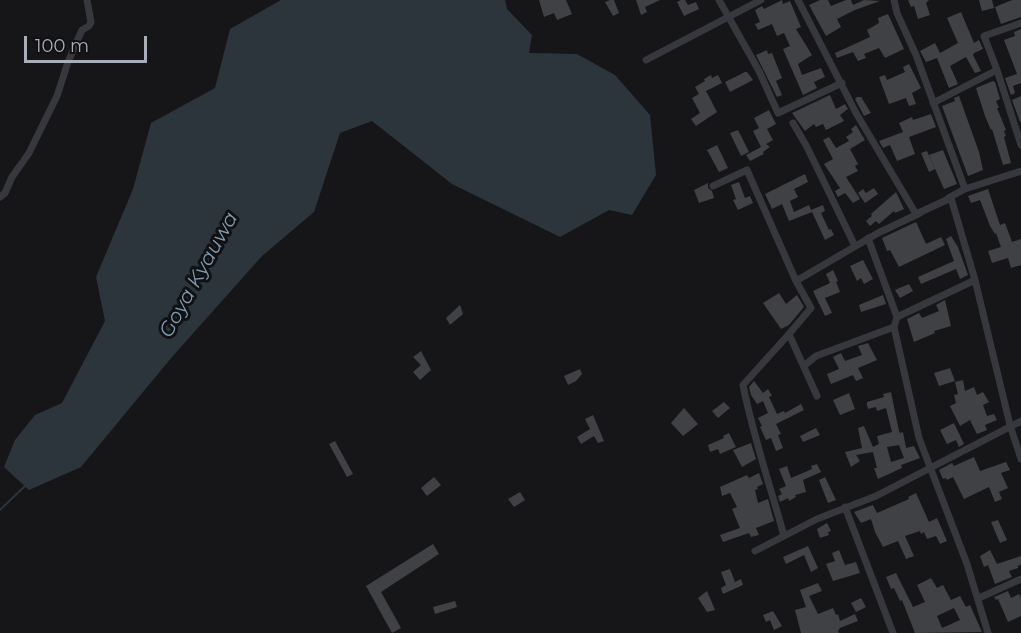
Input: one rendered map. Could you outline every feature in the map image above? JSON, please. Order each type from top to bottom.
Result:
[{"type":"street","points":[[0,197],[5,193],[12,177],[29,153],[57,96],[82,30],[90,26],[87,0]]},
{"type":"street","points":[[720,0],[759,71],[778,113],[842,83]]},
{"type":"street","points":[[645,60],[761,0]]},
{"type":"street","points":[[894,0],[964,189]]},
{"type":"street","points":[[801,1],[856,113],[916,214]]},
{"type":"street","points":[[1021,23],[984,36],[1021,145]]},
{"type":"street","points":[[933,103],[997,70]]},
{"type":"street","points":[[793,123],[855,246]]},
{"type":"street","points":[[713,186],[747,170],[796,281],[811,308],[743,386],[751,429],[761,455],[784,536]]},
{"type":"street","points":[[796,281],[868,238],[964,189],[1021,171]]},
{"type":"street","points":[[916,214],[951,198],[975,280],[1010,425],[1021,459]]},
{"type":"street","points":[[868,238],[897,317],[894,327],[919,438],[979,598],[988,633]]},
{"type":"street","points":[[897,317],[975,280]]},
{"type":"street","points":[[805,365],[816,356],[894,327]]},
{"type":"street","points":[[789,333],[817,396]]},
{"type":"street","points":[[755,551],[845,507],[876,496],[1021,421]]},
{"type":"street","points":[[845,507],[893,633]]},
{"type":"street","points":[[979,598],[1021,579]]},
{"type":"water","points":[[281,0],[505,0],[507,9],[532,35],[529,53],[577,54],[615,75],[650,115],[656,175],[632,215],[609,210],[560,237],[452,184],[372,121],[340,133],[314,212],[262,256],[172,357],[81,467],[29,490],[4,467],[15,440],[35,415],[62,403],[105,321],[96,277],[133,189],[151,123],[215,88],[230,29]]},
{"type":"building","points":[[539,0],[566,0],[572,14],[557,20],[554,13],[544,17]]},
{"type":"building","points":[[614,0],[619,13],[613,16],[605,2]]},
{"type":"building","points":[[636,0],[660,0],[645,7],[647,12],[641,15]]},
{"type":"building","points":[[685,0],[688,5],[696,2],[699,9],[684,16],[677,2]]},
{"type":"building","points":[[782,0],[783,4],[790,1],[801,27],[796,29],[812,55],[798,64],[802,75],[821,68],[825,77],[814,82],[817,88],[803,95],[783,49],[790,46],[784,33],[777,36],[772,24],[758,30],[755,24],[760,22],[755,10],[762,6],[764,9]]},
{"type":"building","points":[[820,0],[828,0],[831,6],[846,0],[851,0],[853,5],[864,0],[880,1],[837,19],[841,27],[826,36],[809,5]]},
{"type":"building","points":[[908,0],[929,0],[926,3],[930,15],[918,19],[914,6],[911,7]]},
{"type":"building","points":[[979,0],[992,0],[994,8],[982,11]]},
{"type":"building","points":[[1012,0],[1021,0],[1021,17],[1001,24],[995,7]]},
{"type":"building","points":[[961,12],[974,43],[979,40],[983,49],[973,55],[981,71],[975,73],[966,57],[950,66],[958,84],[949,88],[937,58],[926,62],[920,51],[935,43],[940,53],[958,43],[947,18]]},
{"type":"building","points":[[888,14],[904,49],[885,58],[879,48],[864,54],[866,58],[858,61],[853,52],[837,58],[835,53],[870,37],[867,30],[879,23],[878,18]]},
{"type":"building","points":[[1021,29],[1021,83],[1013,86],[1015,93],[1011,95],[1005,78],[1017,74],[1004,40],[1015,36],[1014,32]]},
{"type":"building","points":[[767,50],[768,54],[772,53],[782,78],[776,81],[782,95],[777,97],[756,55]]},
{"type":"building","points":[[909,64],[921,88],[912,93],[916,104],[909,106],[906,98],[889,104],[879,77],[885,75],[887,80],[905,72],[903,67]]},
{"type":"building","points":[[745,72],[753,80],[730,92],[725,82]]},
{"type":"building","points":[[711,75],[712,78],[718,75],[722,83],[706,91],[717,112],[696,126],[691,119],[700,113],[692,98],[699,94],[695,87]]},
{"type":"building","points":[[993,81],[1000,99],[996,101],[999,108],[997,108],[1006,130],[1004,137],[1011,163],[1003,165],[976,88]]},
{"type":"building","points":[[830,95],[836,109],[845,104],[848,109],[840,115],[844,121],[826,130],[823,124],[816,127],[814,124],[805,131],[792,113]]},
{"type":"building","points":[[959,96],[983,170],[968,176],[942,106],[955,101],[954,98]]},
{"type":"building","points":[[1021,96],[1021,122],[1020,122],[1012,100]]},
{"type":"building","points":[[861,97],[871,113],[864,116],[855,99]]},
{"type":"building","points":[[769,110],[776,124],[767,129],[773,140],[766,144],[770,147],[763,152],[764,154],[750,161],[746,155],[761,147],[753,131],[759,128],[754,118]]},
{"type":"building","points":[[931,114],[936,127],[909,137],[915,154],[897,161],[890,145],[883,148],[879,141],[903,132],[899,123],[912,117],[913,120]]},
{"type":"building","points":[[856,125],[865,140],[850,149],[858,164],[855,166],[858,171],[846,177],[860,199],[853,203],[845,193],[838,197],[835,191],[840,188],[824,164],[833,159],[823,140],[829,137],[836,148],[849,141],[846,137],[853,132],[851,129]]},
{"type":"building","points":[[738,130],[749,152],[741,156],[730,133]]},
{"type":"building","points":[[717,145],[728,168],[719,172],[707,150]]},
{"type":"building","points":[[943,150],[957,184],[944,189],[929,155]]},
{"type":"building","points":[[927,151],[935,169],[929,172],[921,153]]},
{"type":"building","points":[[805,174],[808,182],[794,189],[798,197],[790,201],[794,212],[809,205],[811,210],[823,205],[825,211],[821,213],[834,235],[825,240],[812,212],[789,221],[782,204],[772,209],[765,194]]},
{"type":"building","points":[[739,182],[745,198],[750,196],[753,203],[738,210],[733,200],[736,199],[731,185]]},
{"type":"building","points":[[708,183],[708,188],[712,191],[714,198],[699,203],[694,190]]},
{"type":"building","points":[[874,188],[878,194],[865,203],[858,193],[863,189],[866,193]]},
{"type":"building","points":[[988,189],[1000,225],[1005,223],[1012,242],[1021,239],[1021,265],[1011,268],[1008,258],[992,263],[988,251],[1001,247],[996,233],[990,226],[980,200],[971,203],[968,196]]},
{"type":"building","points":[[896,192],[904,209],[895,213],[894,211],[879,224],[876,221],[870,226],[866,221],[872,216],[871,214]]},
{"type":"building","points":[[916,222],[926,244],[941,237],[945,245],[899,267],[890,250],[887,251],[882,238]]},
{"type":"building","points":[[951,236],[958,247],[968,275],[960,279],[956,269],[921,284],[918,277],[954,261],[946,239]]},
{"type":"building","points":[[863,260],[873,279],[864,284],[861,278],[857,281],[850,266]]},
{"type":"building","points":[[833,270],[840,292],[825,298],[832,313],[825,316],[813,291],[830,283],[826,274]]},
{"type":"building","points":[[909,284],[913,291],[900,298],[895,290]]},
{"type":"building","points":[[779,293],[786,304],[797,295],[804,307],[789,325],[781,329],[763,303]]},
{"type":"building","points":[[883,295],[886,304],[861,312],[859,305]]},
{"type":"building","points":[[945,300],[951,326],[934,331],[935,333],[914,342],[907,319],[919,313],[922,318],[939,311],[936,305]]},
{"type":"building","points":[[460,305],[463,314],[450,325],[446,318]]},
{"type":"building","points":[[868,343],[877,360],[858,368],[863,378],[856,381],[853,375],[831,384],[827,374],[839,369],[833,357],[841,353],[845,361],[862,355],[858,346]]},
{"type":"building","points":[[421,351],[431,370],[420,380],[413,372],[421,365],[413,357]]},
{"type":"building","points":[[950,368],[955,381],[939,386],[934,373]]},
{"type":"building","points":[[580,369],[582,374],[568,385],[564,376]]},
{"type":"building","points":[[963,380],[965,391],[974,387],[977,395],[983,392],[989,402],[983,405],[987,416],[994,414],[997,420],[985,425],[987,430],[977,434],[970,420],[960,426],[950,406],[956,403],[954,395],[958,394],[955,382]]},
{"type":"building","points":[[754,381],[763,393],[768,389],[777,414],[784,411],[785,413],[801,404],[804,410],[776,424],[781,434],[778,435],[783,448],[776,451],[771,438],[766,440],[760,427],[762,426],[758,418],[768,413],[763,401],[757,404],[751,395],[749,387]]},
{"type":"building","points":[[891,392],[899,431],[903,432],[906,448],[914,446],[920,458],[901,465],[902,468],[878,479],[874,468],[877,468],[873,452],[856,455],[860,461],[851,467],[845,452],[862,448],[858,428],[864,426],[873,447],[879,444],[877,436],[892,432],[886,408],[877,411],[876,407],[868,409],[867,405],[867,402],[884,397],[883,394]],"holes":[[[899,445],[904,458],[891,462],[887,447]]]},
{"type":"building","points":[[849,393],[855,409],[840,415],[833,400]]},
{"type":"building","points":[[724,402],[730,408],[718,418],[712,411]]},
{"type":"building","points":[[684,408],[698,424],[683,436],[671,423]]},
{"type":"building","points":[[593,415],[604,441],[598,443],[594,436],[581,444],[577,437],[590,429],[585,419]]},
{"type":"building","points":[[954,423],[964,444],[959,447],[956,440],[947,444],[940,430]]},
{"type":"building","points":[[816,428],[820,435],[803,442],[800,436]]},
{"type":"building","points":[[729,433],[736,447],[720,454],[718,449],[710,452],[708,445],[724,438],[723,436]]},
{"type":"building","points":[[335,441],[353,474],[347,477],[329,444]]},
{"type":"building","points":[[751,443],[756,459],[742,467],[733,450]]},
{"type":"building","points":[[974,457],[980,471],[1006,462],[1010,470],[1001,473],[1008,488],[999,492],[1002,499],[995,502],[989,487],[964,499],[953,477],[943,479],[939,470],[952,463],[954,466]]},
{"type":"building","points":[[817,464],[821,472],[803,480],[806,492],[795,495],[796,497],[789,501],[788,498],[780,502],[778,496],[782,494],[779,489],[786,486],[779,469],[787,466],[791,478],[812,469],[811,466]]},
{"type":"building","points":[[759,473],[763,484],[755,490],[758,503],[768,499],[774,521],[756,528],[759,535],[751,537],[749,533],[723,542],[720,535],[740,528],[732,509],[737,507],[730,493],[722,496],[720,487],[747,475],[749,478]]},
{"type":"building","points":[[434,477],[441,485],[427,496],[421,488]]},
{"type":"building","points":[[825,477],[836,500],[828,503],[819,480]]},
{"type":"building","points":[[520,492],[525,500],[514,507],[508,499]]},
{"type":"building","points":[[916,493],[929,522],[937,518],[947,541],[940,544],[936,536],[927,539],[924,532],[921,534],[920,531],[905,536],[914,556],[906,559],[898,541],[883,547],[871,519],[861,523],[854,512],[873,505],[877,513],[909,499],[908,497]]},
{"type":"building","points":[[998,520],[1007,540],[1000,543],[991,522]]},
{"type":"building","points":[[827,523],[831,531],[828,532],[829,535],[820,538],[817,529]]},
{"type":"building","points":[[433,544],[439,554],[381,592],[401,628],[392,633],[366,586]]},
{"type":"building","points":[[808,546],[818,568],[811,572],[804,555],[786,564],[783,557]]},
{"type":"building","points":[[839,550],[845,565],[856,562],[860,573],[833,581],[826,564],[835,561],[832,553]]},
{"type":"building","points":[[990,550],[997,564],[1021,556],[1021,564],[1018,568],[1009,571],[1012,577],[995,584],[988,565],[984,567],[980,556]]},
{"type":"building","points":[[730,569],[735,582],[741,579],[743,585],[723,594],[721,588],[726,585],[721,572]]},
{"type":"building","points":[[896,573],[913,607],[925,602],[917,585],[931,578],[937,588],[943,585],[951,600],[960,596],[966,607],[970,605],[982,632],[915,633],[902,600],[900,601],[894,588],[891,589],[886,577]],"holes":[[[954,608],[960,620],[942,628],[937,616]]]},
{"type":"building","points":[[818,583],[822,591],[809,596],[818,614],[833,608],[840,621],[855,614],[858,621],[840,628],[839,633],[801,633],[795,610],[806,607],[800,590]]},
{"type":"building","points":[[707,591],[715,610],[707,612],[698,598]]},
{"type":"building","points":[[1008,591],[1011,598],[1019,594],[1021,616],[1008,622],[998,599],[994,597]]},
{"type":"building","points":[[861,598],[866,607],[856,612],[851,603]]},
{"type":"building","points":[[455,601],[457,607],[435,614],[433,607]]},
{"type":"building","points":[[773,611],[782,626],[774,630],[770,620],[766,622],[763,615]]},
{"type":"waterway","name":"Goya Kyauwa","points":[[0,510],[26,485]]}]
